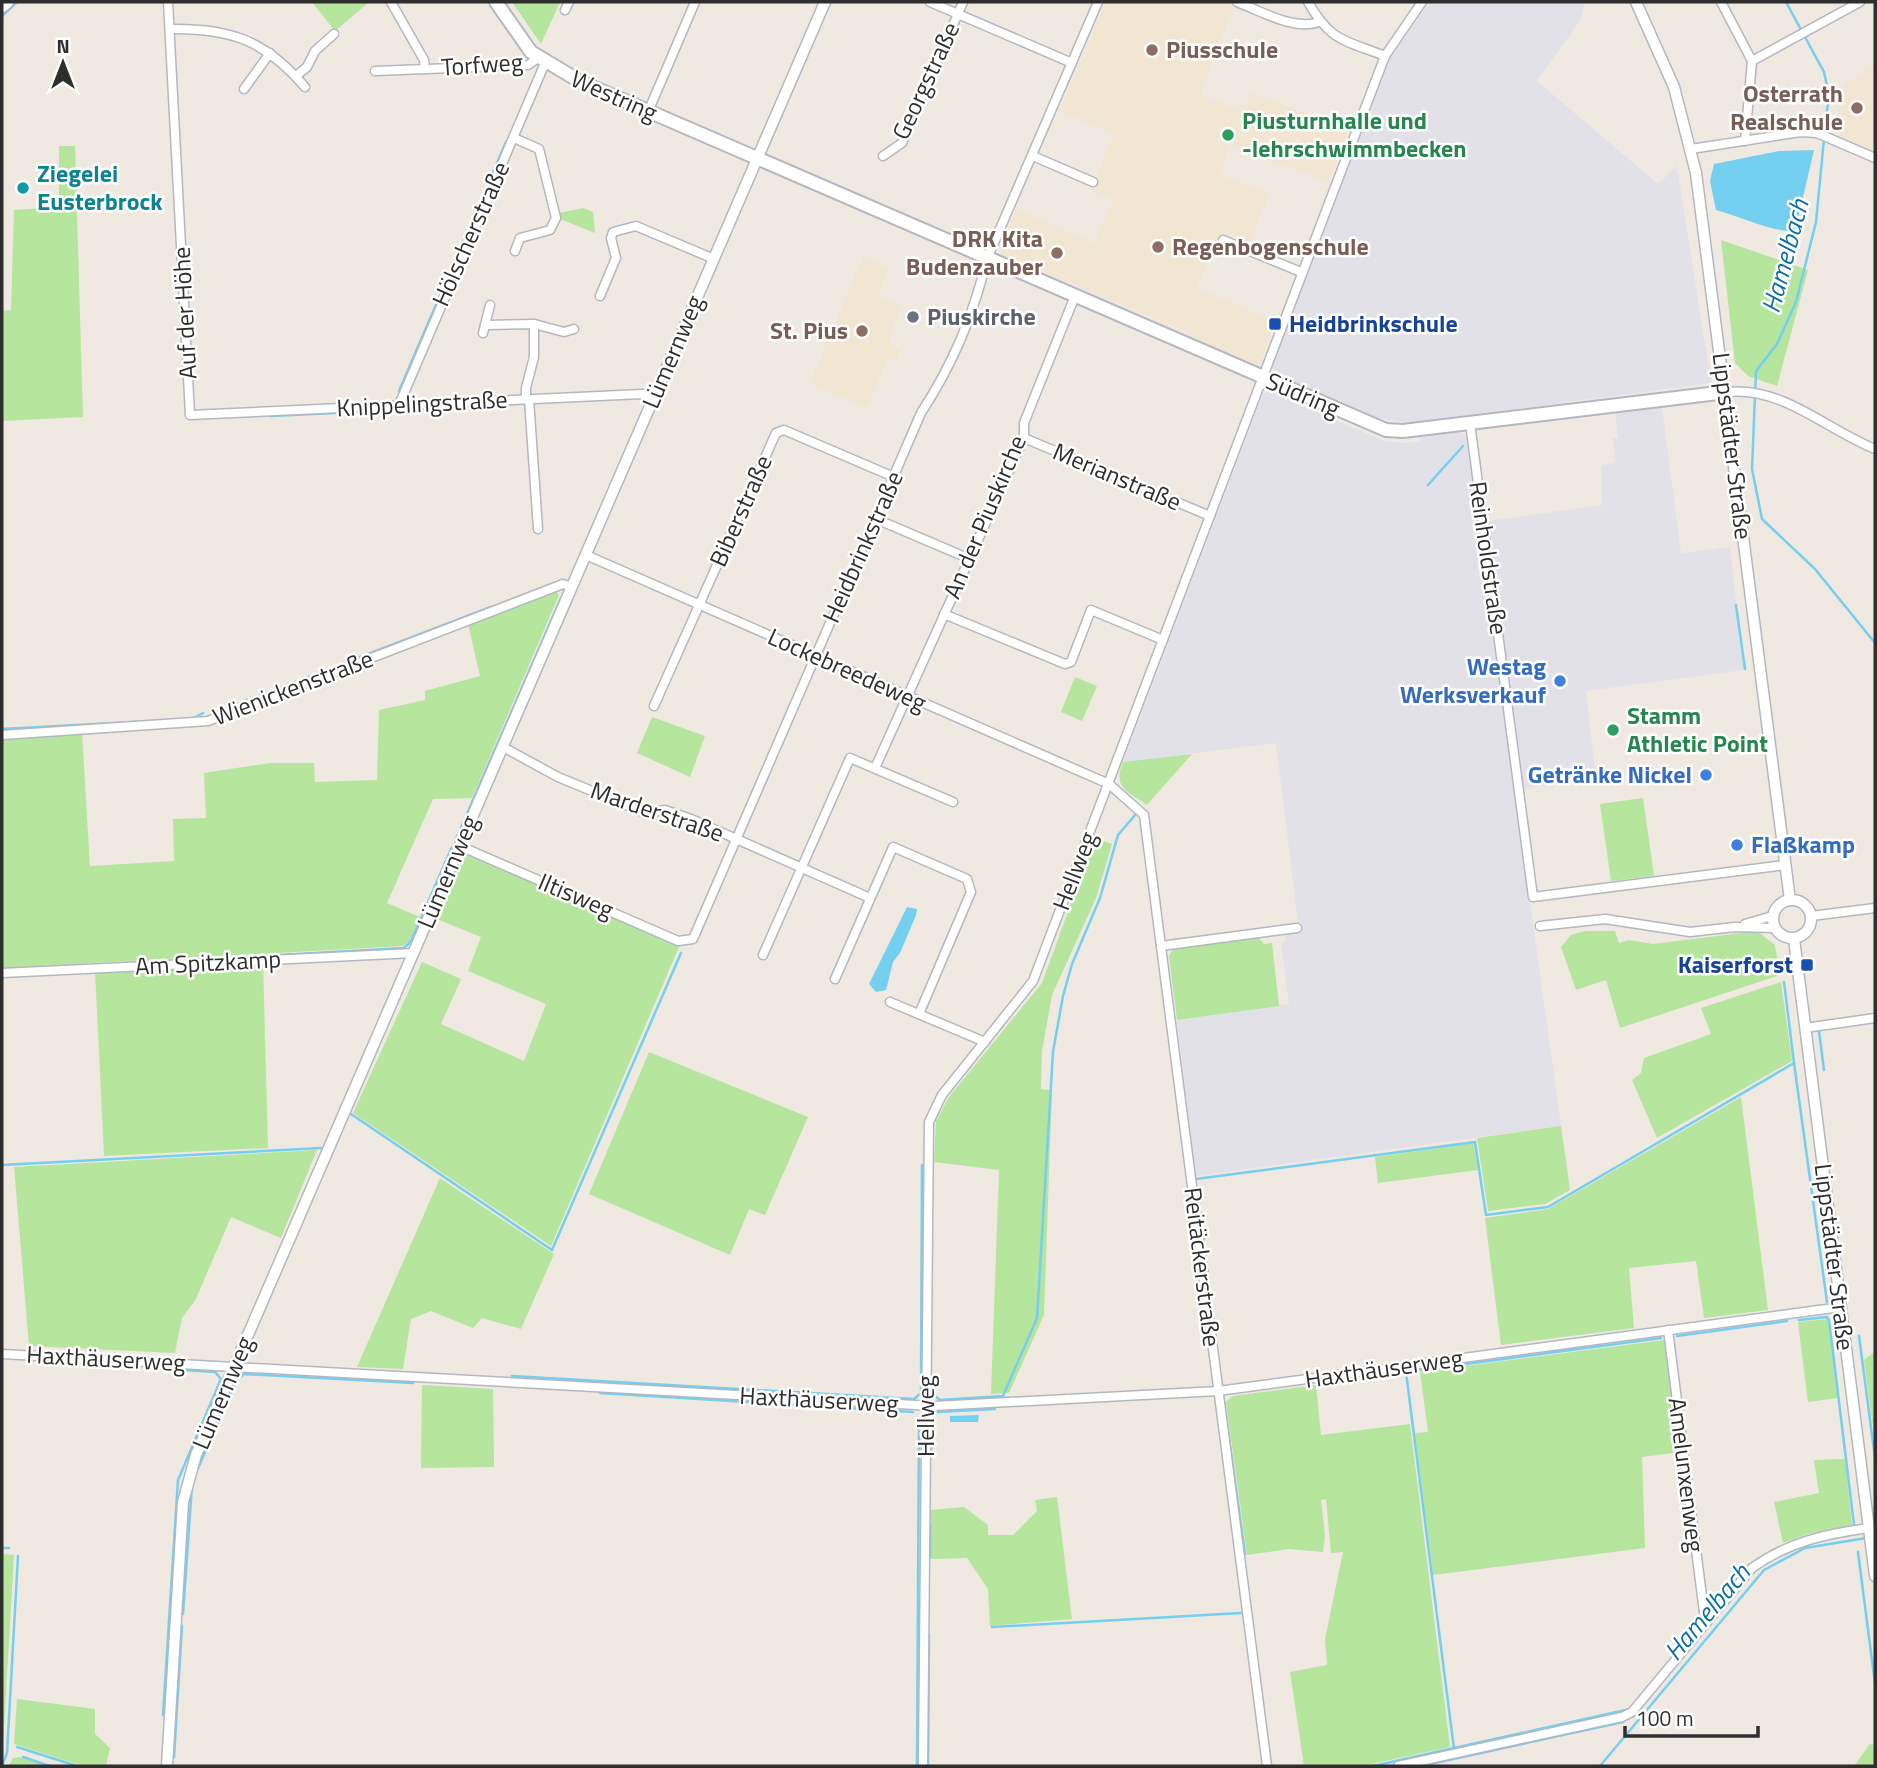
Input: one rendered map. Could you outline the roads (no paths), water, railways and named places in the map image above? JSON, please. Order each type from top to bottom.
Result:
[{"type":"main road","points":[[2,6],[7,2]]},
{"type":"main road","name":"Westring","points":[[496,2],[518,37],[541,61],[648,112],[757,158]]},
{"type":"main road","name":"Südring","points":[[757,158],[1387,430],[1470,423],[1726,392]]},
{"type":"street","name":"Auf der Höhe","points":[[168,2],[190,415]]},
{"type":"street","name":"Torfweg","points":[[391,2],[424,60],[425,69]]},
{"type":"street","points":[[648,112],[695,2]]},
{"type":"street","name":"Lümernweg","points":[[167,1766],[186,1482],[825,2]]},
{"type":"street","points":[[930,2],[1072,63]]},
{"type":"street","name":"Georgstraße","points":[[883,156],[902,143],[963,2]]},
{"type":"street","name":"Heidbrinkstraße","points":[[693,939],[921,413],[950,369],[978,296],[988,259],[1098,2]]},
{"type":"street","points":[[1237,2],[1297,24],[1309,26],[1320,22]]},
{"type":"street","points":[[1308,2],[1320,22],[1338,39],[1385,55]]},
{"type":"street","name":"Hellweg","points":[[923,1766],[929,1122],[942,1095],[1033,981],[1385,55],[1422,2]]},
{"type":"street","name":"Lippstädter Straße","points":[[1636,2],[1674,87],[1691,149],[1726,392],[1790,900]]},
{"type":"street","points":[[1721,2],[1752,61],[1745,141]]},
{"type":"street","points":[[1752,61],[1848,5],[1860,2]]},
{"type":"street","points":[[170,29],[224,32],[244,38],[270,53],[305,87]]},
{"type":"street","points":[[296,76],[307,67],[315,51],[334,34]]},
{"type":"street","points":[[244,89],[270,53]]},
{"type":"street","name":"Torfweg","points":[[375,71],[528,65],[541,61]]},
{"type":"street","name":"Hölscherstraße","points":[[399,405],[514,138],[541,61]]},
{"type":"street","points":[[1691,149],[1801,132],[1817,133],[1875,158]]},
{"type":"street","points":[[514,138],[540,149],[556,218],[551,230],[520,239],[515,251]]},
{"type":"street","points":[[1033,156],[1093,182]]},
{"type":"street","points":[[600,296],[616,258],[611,238],[613,232],[636,226],[714,259]]},
{"type":"street","points":[[1223,240],[1301,272]]},
{"type":"street","name":"An der Piuskirche","points":[[875,768],[1024,438],[1024,423],[1075,296]]},
{"type":"street","points":[[490,305],[484,329],[534,324],[564,332],[574,329]]},
{"type":"street","points":[[534,324],[534,357],[526,388],[538,529]]},
{"type":"street","name":"Südring","points":[[1726,392],[1762,393],[1795,406],[1875,449]]},
{"type":"street","name":"Knippelingstraße","points":[[190,415],[642,394],[654,398]]},
{"type":"street","name":"Reinholdstraße","points":[[1470,423],[1533,897],[1785,864]]},
{"type":"street","name":"Biberstraße","points":[[654,706],[759,468],[780,430],[894,477]]},
{"type":"street","name":"Merianstraße","points":[[1024,438],[1210,516]]},
{"type":"street","points":[[876,519],[970,559]]},
{"type":"street","name":"Lockebreedeweg","points":[[586,555],[1109,784]]},
{"type":"street","name":"Wienickenstraße","points":[[2,735],[208,720],[563,584],[572,587]]},
{"type":"street","points":[[944,614],[1065,664],[1071,662],[1091,610],[1163,640]]},
{"type":"street","name":"Marderstraße","points":[[503,747],[558,777],[645,813],[665,810],[870,898]]},
{"type":"street","points":[[764,955],[850,758],[953,802]]},
{"type":"street","name":"Reitäckerstraße","points":[[1109,784],[1144,815],[1267,1766]]},
{"type":"street","name":"Iltisweg","points":[[460,846],[678,941],[693,939]]},
{"type":"street","points":[[835,979],[893,847],[967,879],[971,892],[919,1014]]},
{"type":"street","points":[[1790,900],[1804,904],[1811,916],[1807,931],[1794,939],[1782,936],[1774,928],[1772,916],[1778,905],[1790,900]]},
{"type":"street","points":[[1811,916],[1875,908]]},
{"type":"street","points":[[1735,927],[1772,916]]},
{"type":"street","points":[[1540,926],[1605,919],[1690,932],[1735,927],[1774,928]]},
{"type":"street","points":[[1161,946],[1297,928]]},
{"type":"street","name":"Lippstädter Straße","points":[[1794,939],[1875,1576]]},
{"type":"street","name":"Am Spitzkamp","points":[[2,973],[414,953]]},
{"type":"street","points":[[890,1002],[985,1042]]},
{"type":"street","points":[[1805,1028],[1875,1018]]},
{"type":"street","name":"Haxthäuserweg","points":[[2,1354],[926,1406],[1218,1391],[1841,1307]]},
{"type":"street","name":"Amelunxenweg","points":[[1668,1330],[1704,1612],[1709,1618]]},
{"type":"street","points":[[1398,1766],[1622,1717],[1638,1706],[1752,1568],[1775,1552],[1809,1538],[1869,1529]]},
{"type":"water","points":[[1814,150],[1795,232],[1765,226],[1716,210],[1710,181],[1714,164],[1779,151]]},
{"type":"water","points":[[907,907],[917,909],[916,915],[900,953],[893,962],[886,990],[876,992],[869,984]]},
{"type":"water","points":[[979,1415],[978,1422],[950,1422],[950,1416]]},
{"type":"waterway","points":[[2,16],[17,2]]},
{"type":"waterway","name":"Hamelbach","points":[[1786,2],[1824,72],[1829,95],[1824,133]]},
{"type":"waterway","name":"Hamelbach","points":[[1824,139],[1816,222],[1796,302],[1777,344],[1756,371],[1752,469],[1762,519],[1815,569],[1875,643]]},
{"type":"waterway","points":[[399,391],[506,142]]},
{"type":"waterway","points":[[270,416],[377,411]]},
{"type":"waterway","points":[[1428,485],[1463,446]]},
{"type":"waterway","points":[[456,839],[561,598]]},
{"type":"waterway","points":[[1736,605],[1745,669]]},
{"type":"waterway","points":[[211,710],[216,712],[491,607]]},
{"type":"waterway","points":[[194,718],[203,713]]},
{"type":"waterway","points":[[2,729],[170,720]]},
{"type":"waterway","points":[[932,1394],[940,1400],[1003,1396],[1037,1318],[1053,1052],[1063,996],[1072,964],[1100,898],[1118,835],[1135,815]]},
{"type":"waterway","points":[[156,962],[404,948],[411,941],[452,847]]},
{"type":"waterway","points":[[351,1114],[552,1250],[681,953]]},
{"type":"waterway","points":[[1196,1179],[1475,1142],[1486,1215],[1548,1207],[1794,1063],[1784,982]]},
{"type":"waterway","points":[[1819,1031],[1824,1070]]},
{"type":"waterway","points":[[1794,1063],[1827,1302]]},
{"type":"waterway","points":[[2,1165],[321,1148]]},
{"type":"waterway","points":[[921,1390],[922,1165]]},
{"type":"waterway","points":[[1198,1195],[1213,1316]]},
{"type":"waterway","points":[[1799,1320],[1827,1317],[1829,1320],[1854,1525]]},
{"type":"waterway","points":[[1677,1336],[1787,1321]]},
{"type":"waterway","points":[[1859,1336],[1875,1458]]},
{"type":"waterway","points":[[1454,1749],[1406,1372],[1661,1338]]},
{"type":"waterway","points":[[163,1715],[178,1480],[221,1379],[215,1372],[167,1369]]},
{"type":"waterway","points":[[195,1475],[237,1380],[244,1374],[413,1383]]},
{"type":"waterway","points":[[512,1376],[914,1399],[921,1393]]},
{"type":"waterway","points":[[600,1393],[913,1412]]},
{"type":"waterway","points":[[1224,1402],[1245,1554]]},
{"type":"waterway","points":[[931,1454],[931,1419],[937,1412],[995,1409]]},
{"type":"waterway","points":[[917,1766],[919,1420]]},
{"type":"waterway","points":[[183,1614],[192,1485]]},
{"type":"waterway","points":[[930,1525],[930,1557]]},
{"type":"waterway","name":"Hamelbach","points":[[1600,1766],[1764,1570],[1805,1548],[1866,1538]]},
{"type":"waterway","points":[[2,1548],[9,1548]]},
{"type":"waterway","points":[[1858,1552],[1875,1684]]},
{"type":"waterway","points":[[2,1766],[7,1753],[18,1556]]},
{"type":"waterway","points":[[992,1627],[1241,1613]]},
{"type":"waterway","points":[[174,1757],[182,1626]]},
{"type":"waterway","points":[[928,1766],[929,1635]]},
{"type":"waterway","points":[[1373,1766],[1630,1709]]},
{"type":"waterway","points":[[1421,1766],[1623,1722]]},
{"type":"waterway","points":[[17,1747],[77,1766]]},
{"type":"waterway","points":[[23,1757],[50,1766]]},
{"type":"place","name":"Piusschule","points":[[1152,50]]},
{"type":"place","name":"Osterrath Realschule","points":[[1857,108]]},
{"type":"place","name":"Piusturnhalle und -lehrschwimmbecken","points":[[1228,135]]},
{"type":"place","name":"Ziegelei Eusterbrock","points":[[23,188]]},
{"type":"place","name":"Regenbogenschule","points":[[1158,247]]},
{"type":"place","name":"DRK Kita Budenzauber","points":[[1057,253]]},
{"type":"place","name":"Piuskirche","points":[[913,317]]},
{"type":"place","name":"Heidbrinkschule","points":[[1275,324]]},
{"type":"place","name":"St. Pius","points":[[862,331]]},
{"type":"place","name":"Westag Werksverkauf","points":[[1560,681]]},
{"type":"place","name":"Stamm Athletic Point","points":[[1613,730]]},
{"type":"place","name":"Getränke Nickel","points":[[1706,775]]},
{"type":"place","name":"Flaßkamp","points":[[1737,845]]},
{"type":"place","name":"Kaiserforst","points":[[1807,965]]}]
